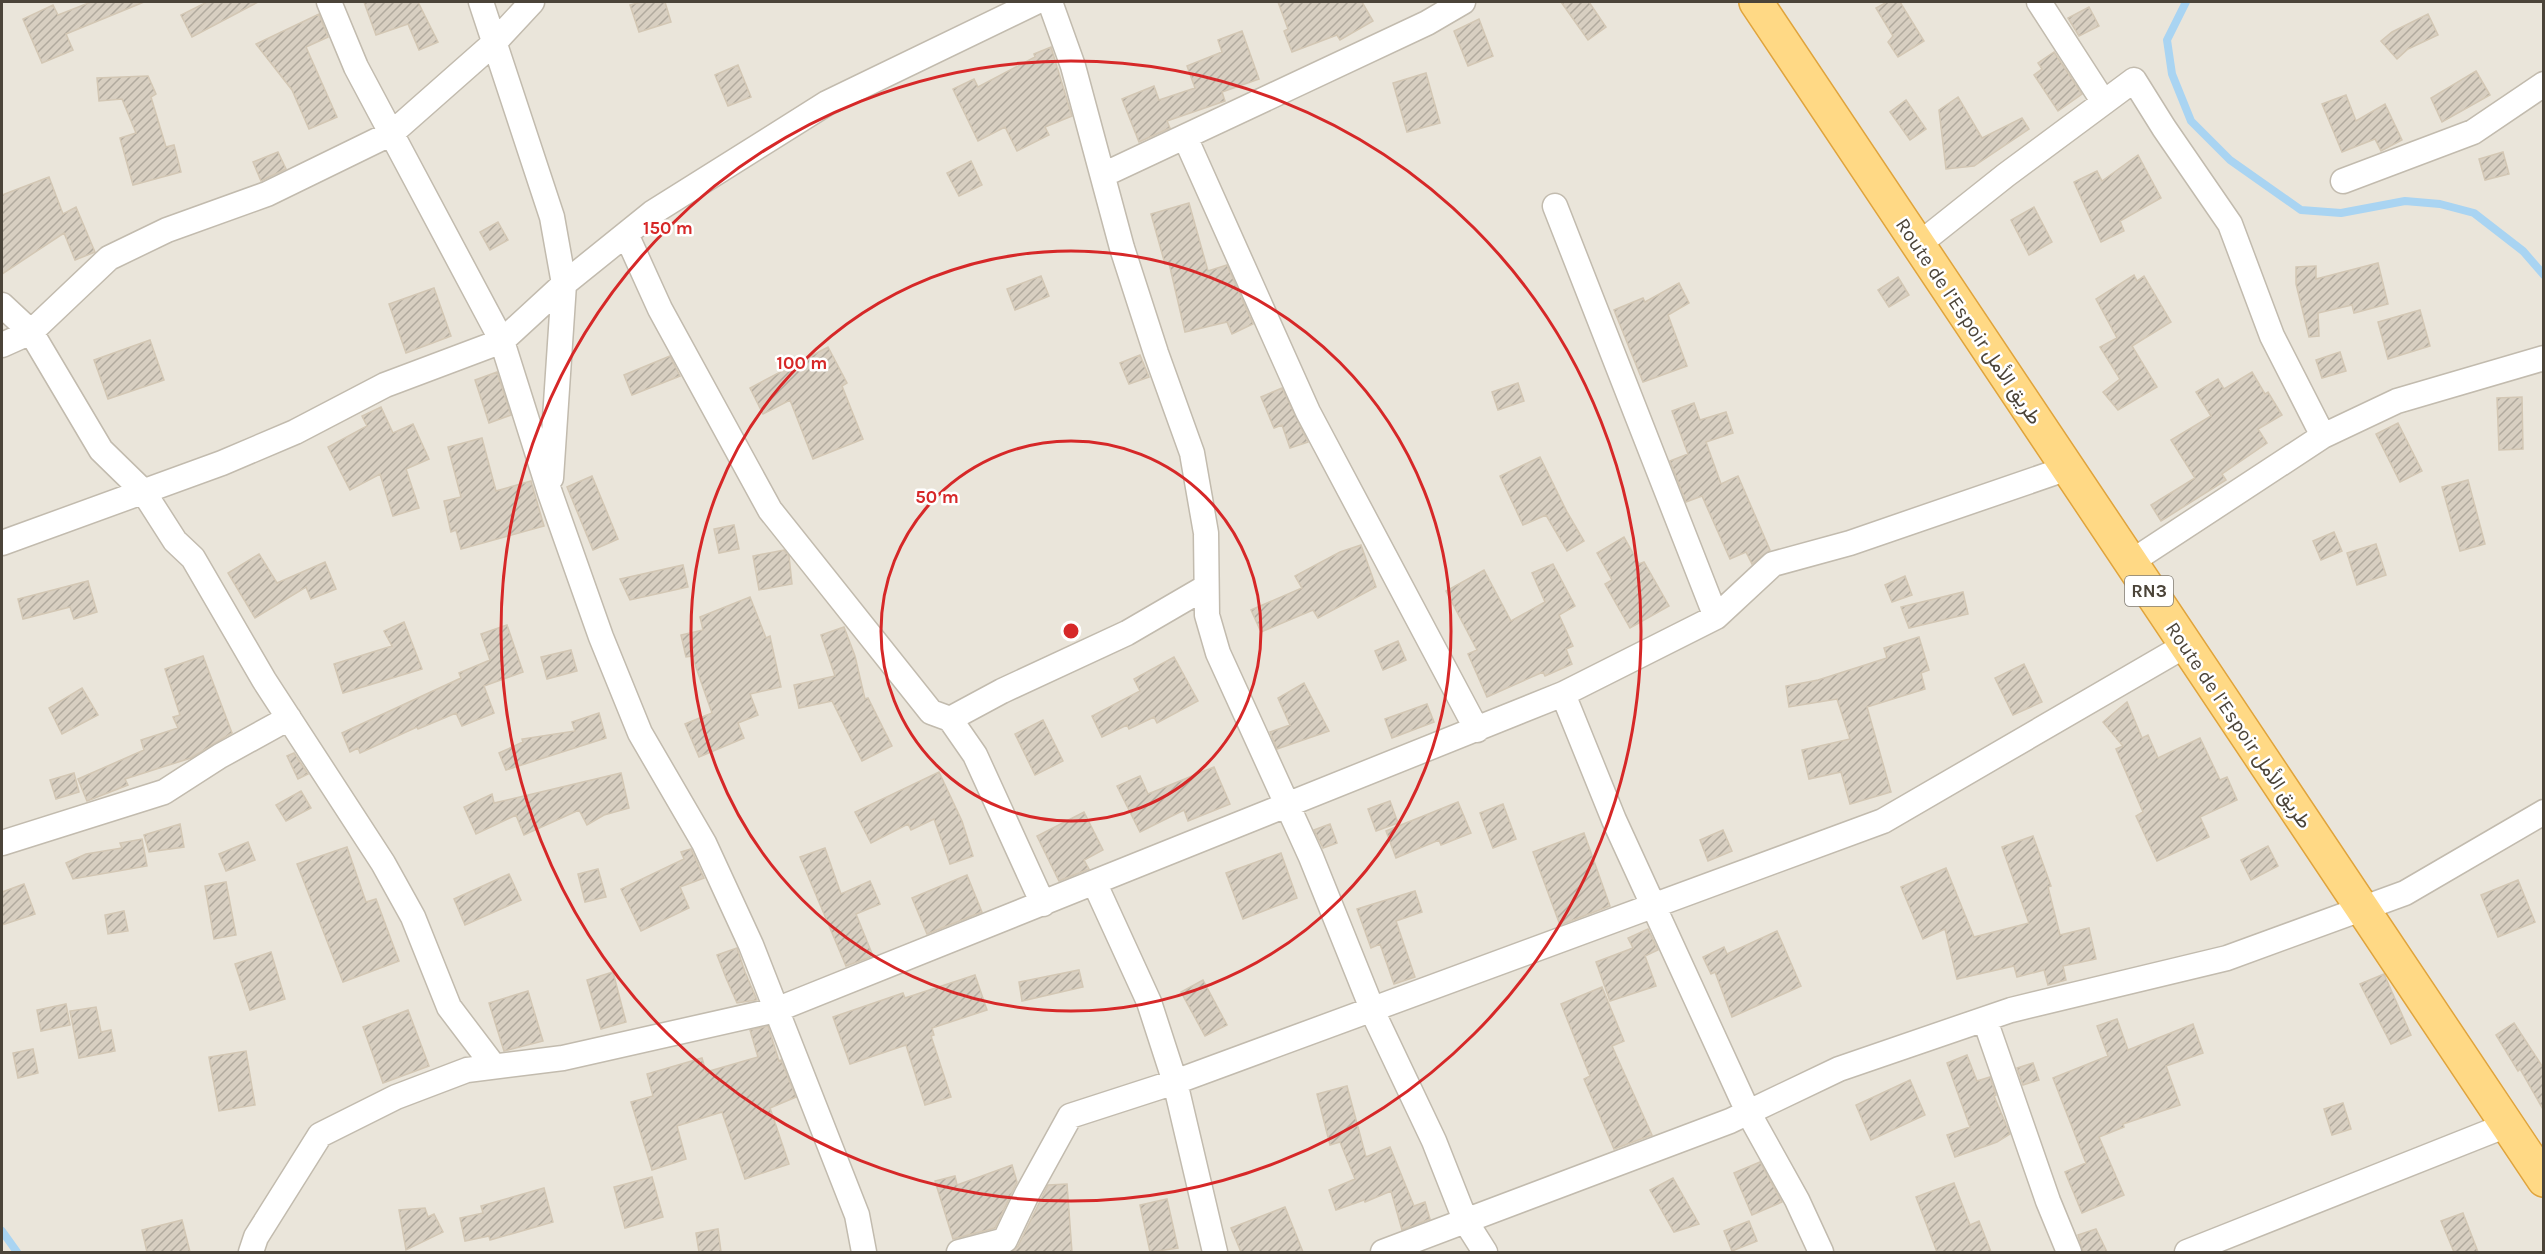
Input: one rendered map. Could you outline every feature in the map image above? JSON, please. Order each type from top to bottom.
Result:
[{"type":"highway","name":"Route de l’Espoir طريق الأمل","points":[[1756,2],[2362,909],[2540,1171]]},
{"type":"street","points":[[329,2],[357,67],[502,341],[550,493],[601,637],[640,733],[704,843],[752,945],[857,1215],[864,1252]]},
{"type":"street","points":[[481,2],[552,217],[564,284],[550,493]]},
{"type":"street","points":[[2,345],[31,332],[109,258],[177,226],[267,194],[392,133],[494,43],[532,2]]},
{"type":"street","points":[[2,543],[222,463],[295,432],[385,386],[502,341],[564,284],[652,213],[827,104],[1035,2]]},
{"type":"street","points":[[1050,2],[1073,66],[1142,311],[1192,453],[1206,533],[1207,615],[1218,652],[1287,804],[1372,1010],[1434,1141],[1466,1222],[1485,1252]]},
{"type":"street","points":[[1103,175],[1427,23],[1463,2]]},
{"type":"street","points":[[2039,2],[2103,101]]},
{"type":"street","points":[[1918,245],[2006,175],[2134,80],[2230,224],[2271,336],[2323,436]]},
{"type":"street","points":[[2343,181],[2473,132],[2544,84]]},
{"type":"street","points":[[1185,137],[1308,412],[1477,730]]},
{"type":"street","points":[[1556,206],[1716,617]]},
{"type":"street","points":[[626,234],[660,309],[770,510],[852,616],[931,712],[950,719],[975,755],[1043,904]]},
{"type":"street","points":[[2,305],[31,332],[101,450],[143,491],[175,540],[192,558],[289,718],[383,863],[408,908],[449,1007],[493,1065]]},
{"type":"street","points":[[2131,562],[2323,436],[2397,401],[2544,358]]},
{"type":"street","points":[[251,1252],[256,1237],[320,1135],[396,1097],[467,1070],[563,1058],[776,1011],[1095,884],[1219,830],[1477,730],[1563,694],[1716,617],[1773,564],[1850,543],[2068,468]]},
{"type":"street","points":[[950,719],[1002,691],[1127,633],[1206,587]]},
{"type":"street","points":[[959,1252],[1005,1240],[1027,1194],[1071,1116],[1175,1082],[1883,821],[2186,645]]},
{"type":"street","points":[[1563,694],[1614,820],[1748,1112],[1797,1200],[1821,1252]]},
{"type":"street","points":[[2,843],[164,792],[220,756],[289,718]]},
{"type":"street","points":[[1383,1252],[1748,1112],[1839,1069],[2011,1010],[2227,958],[2405,893],[2544,812]]},
{"type":"street","points":[[1095,884],[1149,1002],[1175,1082],[1215,1252]]},
{"type":"street","points":[[1985,1020],[2048,1201],[2069,1252]]},
{"type":"street","points":[[2187,1252],[2507,1125]]},
{"type":"shaded area","points":[[2,2],[2543,2],[2543,1252],[2,1252]]},
{"type":"building","points":[[91,2],[144,2],[66,34],[73,50],[42,63],[23,19],[53,5],[58,15]]},
{"type":"building","points":[[207,2],[258,2],[192,37],[181,15]]},
{"type":"building","points":[[364,2],[418,2],[438,42],[419,50],[408,24],[376,35]]},
{"type":"building","points":[[641,2],[665,2],[671,22],[639,32],[630,5]]},
{"type":"building","points":[[1278,2],[1362,2],[1373,21],[1340,40],[1337,35],[1292,52],[1284,31],[1288,29]]},
{"type":"building","points":[[1561,2],[1589,2],[1606,27],[1588,40]]},
{"type":"building","points":[[1887,2],[1900,2],[1924,41],[1898,57],[1888,42],[1893,36],[1876,8]]},
{"type":"building","points":[[2089,7],[2099,26],[2079,36],[2068,18]]},
{"type":"building","points":[[319,14],[328,37],[306,47],[337,117],[309,129],[292,90],[256,44]]},
{"type":"building","points":[[2428,14],[2438,35],[2408,49],[2397,59],[2381,41],[2392,32]]},
{"type":"building","points":[[1479,19],[1493,56],[1468,66],[1454,31]]},
{"type":"building","points":[[1242,31],[1259,79],[1222,92],[1225,101],[1167,121],[1170,128],[1139,142],[1122,99],[1154,86],[1159,100],[1195,88],[1187,66],[1222,52],[1218,40]]},
{"type":"building","points":[[1051,47],[1072,116],[1045,127],[1049,135],[1017,151],[1005,127],[978,141],[953,89],[974,79],[978,87],[1035,57],[1034,54]]},
{"type":"building","points":[[2054,52],[2082,94],[2058,111],[2034,75],[2042,69],[2038,63]]},
{"type":"building","points":[[738,65],[751,97],[728,106],[715,75]]},
{"type":"building","points":[[2476,71],[2490,95],[2442,122],[2431,98]]},
{"type":"building","points":[[1426,73],[1440,123],[1407,132],[1393,83]]},
{"type":"building","points":[[148,76],[156,94],[151,97],[166,147],[174,145],[181,172],[133,185],[120,138],[136,133],[122,99],[99,101],[97,78]]},
{"type":"building","points":[[2346,95],[2356,121],[2385,104],[2402,140],[2381,151],[2375,139],[2342,152],[2322,104]]},
{"type":"building","points":[[1958,97],[1982,138],[2022,118],[2029,129],[1974,166],[1946,169],[1939,110]]},
{"type":"building","points":[[1906,100],[1926,129],[1910,140],[1890,112]]},
{"type":"building","points":[[278,152],[286,169],[261,181],[253,162]]},
{"type":"building","points":[[2503,152],[2509,174],[2485,180],[2479,159]]},
{"type":"building","points":[[2138,155],[2161,198],[2120,221],[2124,231],[2101,242],[2074,182],[2097,171],[2102,181]]},
{"type":"building","points":[[971,161],[982,185],[959,196],[947,173]]},
{"type":"building","points":[[49,177],[63,214],[76,207],[95,252],[75,260],[64,233],[2,274],[2,195]]},
{"type":"building","points":[[1189,203],[1208,271],[1227,265],[1253,324],[1232,334],[1227,322],[1185,332],[1169,263],[1165,264],[1151,214]]},
{"type":"building","points":[[2034,207],[2052,242],[2029,255],[2011,220]]},
{"type":"building","points":[[498,222],[508,240],[490,250],[480,232]]},
{"type":"building","points":[[2378,263],[2388,304],[2354,313],[2352,305],[2318,313],[2319,336],[2309,337],[2296,284],[2296,267],[2316,266],[2316,279]]},
{"type":"building","points":[[2134,275],[2137,281],[2144,276],[2171,322],[2132,346],[2157,387],[2118,410],[2103,392],[2120,379],[2100,347],[2117,338],[2096,299]]},
{"type":"building","points":[[1041,276],[1049,296],[1015,310],[1007,289]]},
{"type":"building","points":[[1898,277],[1909,295],[1889,307],[1878,290]]},
{"type":"building","points":[[1679,283],[1689,303],[1668,315],[1687,366],[1643,382],[1614,310],[1643,298],[1645,302]]},
{"type":"building","points":[[434,288],[451,336],[406,353],[389,304]]},
{"type":"building","points":[[2420,310],[2430,346],[2388,359],[2378,322]]},
{"type":"building","points":[[150,340],[164,380],[108,399],[94,360]]},
{"type":"building","points":[[828,347],[847,383],[842,386],[863,439],[813,459],[790,400],[763,414],[750,388]]},
{"type":"building","points":[[2340,352],[2346,371],[2322,378],[2316,360]]},
{"type":"building","points":[[1140,355],[1149,377],[1129,384],[1120,363]]},
{"type":"building","points":[[670,356],[680,376],[632,395],[624,375]]},
{"type":"building","points":[[497,372],[511,415],[489,423],[475,380]]},
{"type":"building","points":[[2252,372],[2265,394],[2268,392],[2282,415],[2258,429],[2267,443],[2222,474],[2226,480],[2161,521],[2151,505],[2195,478],[2171,440],[2211,416],[2196,392],[2218,379],[2224,389]]},
{"type":"building","points":[[1518,383],[1524,401],[1498,410],[1492,392]]},
{"type":"building","points":[[1282,388],[1308,442],[1290,448],[1282,425],[1274,428],[1261,397]]},
{"type":"building","points":[[2522,397],[2523,449],[2499,450],[2497,398]]},
{"type":"building","points":[[1694,403],[1700,420],[1726,412],[1733,433],[1706,442],[1721,484],[1738,476],[1770,550],[1752,564],[1746,552],[1730,559],[1702,496],[1686,502],[1670,461],[1688,454],[1672,411]]},
{"type":"building","points":[[381,407],[393,433],[413,424],[429,459],[406,469],[419,508],[393,516],[380,474],[350,490],[328,447],[367,426],[362,416]]},
{"type":"building","points":[[2398,423],[2422,471],[2400,482],[2376,434]]},
{"type":"building","points":[[482,438],[496,491],[531,481],[544,526],[461,549],[456,530],[451,532],[444,501],[461,497],[448,447]]},
{"type":"building","points":[[1540,457],[1584,541],[1567,551],[1546,515],[1523,525],[1500,476]]},
{"type":"building","points":[[592,476],[618,539],[593,550],[567,487]]},
{"type":"building","points":[[2468,480],[2485,544],[2460,551],[2442,487]]},
{"type":"building","points":[[734,525],[739,549],[719,553],[714,529]]},
{"type":"building","points":[[2334,532],[2342,551],[2321,560],[2313,541]]},
{"type":"building","points":[[1624,537],[1639,564],[1644,562],[1669,606],[1630,628],[1605,584],[1612,580],[1597,553]]},
{"type":"building","points":[[2376,544],[2386,575],[2357,585],[2347,553]]},
{"type":"building","points":[[1361,545],[1376,587],[1318,618],[1313,610],[1261,632],[1251,610],[1302,588],[1295,576],[1340,552]]},
{"type":"building","points":[[784,550],[789,556],[792,584],[759,590],[753,556]]},
{"type":"building","points":[[259,554],[277,583],[325,562],[336,589],[311,599],[306,587],[255,618],[228,573]]},
{"type":"building","points":[[1553,564],[1575,606],[1559,615],[1573,646],[1566,649],[1572,664],[1545,676],[1543,672],[1487,697],[1468,654],[1477,650],[1446,591],[1484,570],[1511,621],[1545,602],[1532,573]]},
{"type":"building","points":[[683,565],[688,587],[630,600],[620,579]]},
{"type":"building","points":[[1905,576],[1912,595],[1892,602],[1885,585]]},
{"type":"building","points":[[88,581],[97,612],[74,619],[70,607],[23,619],[18,599]]},
{"type":"building","points":[[1963,592],[1968,614],[1909,628],[1901,607]]},
{"type":"building","points":[[750,597],[766,638],[770,636],[781,687],[750,694],[758,715],[738,723],[744,738],[699,757],[685,724],[712,713],[692,656],[686,657],[681,635],[703,630],[700,617]]},
{"type":"building","points":[[404,622],[422,669],[343,693],[334,664],[392,646],[384,631]]},
{"type":"building","points":[[507,625],[523,672],[484,686],[494,713],[462,726],[456,713],[418,729],[417,727],[360,753],[358,748],[350,752],[342,733],[461,678],[459,673],[490,660],[481,634]]},
{"type":"building","points":[[844,627],[855,656],[865,699],[868,698],[892,746],[862,761],[832,701],[799,708],[794,685],[835,676],[821,635]]},
{"type":"building","points":[[1919,637],[1929,670],[1921,673],[1925,689],[1867,707],[1891,792],[1850,804],[1841,772],[1809,779],[1802,750],[1850,739],[1837,699],[1789,707],[1786,686],[1818,680],[1887,658],[1884,648]]},
{"type":"building","points":[[1398,641],[1406,660],[1383,670],[1375,651]]},
{"type":"building","points":[[571,650],[577,671],[547,679],[541,657]]},
{"type":"building","points":[[203,656],[232,733],[191,758],[125,779],[128,785],[87,801],[78,779],[144,750],[141,740],[178,728],[173,717],[180,715],[165,669]]},
{"type":"building","points":[[1174,657],[1198,701],[1157,723],[1154,717],[1129,729],[1127,725],[1102,737],[1092,716],[1140,691],[1134,679]]},
{"type":"building","points":[[2024,664],[2042,702],[2013,715],[1995,678]]},
{"type":"building","points":[[1304,683],[1329,731],[1277,749],[1270,732],[1290,725],[1278,698]]},
{"type":"building","points":[[82,688],[98,715],[62,734],[49,708]]},
{"type":"building","points":[[2127,702],[2142,738],[2148,735],[2158,758],[2200,738],[2220,780],[2227,777],[2237,800],[2200,817],[2209,837],[2157,861],[2136,816],[2143,812],[2116,749],[2123,746],[2103,722]]},
{"type":"building","points":[[1427,704],[1434,722],[1392,738],[1385,719]]},
{"type":"building","points":[[599,713],[606,738],[506,770],[499,753],[523,742],[522,739],[575,731],[572,722]]},
{"type":"building","points":[[1043,720],[1063,761],[1035,775],[1015,734]]},
{"type":"building","points":[[294,753],[308,774],[298,779],[287,756]]},
{"type":"building","points":[[1214,767],[1230,804],[1188,821],[1184,810],[1140,832],[1117,786],[1140,776],[1148,794]]},
{"type":"building","points":[[939,772],[962,821],[973,856],[950,864],[934,819],[911,830],[908,824],[871,843],[855,812]]},
{"type":"building","points":[[74,773],[79,792],[56,799],[50,780]]},
{"type":"building","points":[[621,773],[629,808],[604,815],[587,825],[579,810],[524,835],[516,815],[476,834],[464,807],[492,794],[494,803]]},
{"type":"building","points":[[301,791],[311,808],[286,821],[276,805]]},
{"type":"building","points":[[1390,801],[1398,823],[1376,831],[1368,809]]},
{"type":"building","points":[[1458,802],[1471,833],[1441,845],[1439,840],[1396,858],[1386,831]]},
{"type":"building","points":[[1503,804],[1516,839],[1493,848],[1480,813]]},
{"type":"building","points":[[1084,812],[1103,850],[1084,860],[1089,869],[1059,881],[1037,836]]},
{"type":"building","points":[[180,824],[184,847],[149,852],[144,835]]},
{"type":"building","points":[[1330,824],[1337,843],[1323,848],[1314,830]]},
{"type":"building","points":[[1723,830],[1732,851],[1708,861],[1700,840]]},
{"type":"building","points":[[1584,833],[1610,906],[1560,925],[1533,852]]},
{"type":"building","points":[[2033,836],[2051,886],[2048,887],[2060,935],[2089,928],[2096,959],[2063,966],[2066,980],[2048,985],[2044,970],[2017,977],[2014,966],[1957,979],[1945,929],[1923,939],[1901,887],[1946,868],[1974,937],[2029,923],[2002,847]]},
{"type":"building","points":[[142,839],[147,866],[73,879],[66,863],[86,854],[122,848],[120,843]]},
{"type":"building","points":[[248,842],[255,860],[226,871],[219,854]]},
{"type":"building","points":[[2268,846],[2278,866],[2251,880],[2241,860]]},
{"type":"building","points":[[347,847],[366,902],[376,899],[399,961],[343,982],[297,864]]},
{"type":"building","points":[[825,848],[841,894],[870,881],[880,904],[856,914],[873,956],[846,966],[800,857]]},
{"type":"building","points":[[691,849],[704,878],[680,887],[689,908],[641,931],[621,889],[684,859],[681,852]]},
{"type":"building","points":[[1281,853],[1297,898],[1243,919],[1226,873]]},
{"type":"building","points":[[598,869],[606,897],[585,902],[578,874]]},
{"type":"building","points":[[509,874],[521,900],[465,925],[454,899]]},
{"type":"building","points":[[967,875],[982,912],[927,934],[912,898]]},
{"type":"building","points":[[2518,880],[2535,922],[2498,937],[2481,895]]},
{"type":"building","points":[[226,882],[236,935],[214,939],[205,886]]},
{"type":"building","points":[[24,884],[35,914],[2,925],[2,892]]},
{"type":"building","points":[[1415,891],[1422,912],[1396,921],[1415,977],[1394,984],[1380,944],[1371,948],[1357,909]]},
{"type":"building","points":[[124,911],[128,931],[108,934],[105,915]]},
{"type":"building","points":[[1648,929],[1658,950],[1645,956],[1656,986],[1610,1001],[1596,962],[1633,948],[1628,938]]},
{"type":"building","points":[[1777,931],[1801,986],[1732,1017],[1715,972],[1711,974],[1703,957],[1724,947],[1727,954]]},
{"type":"building","points":[[737,948],[757,1000],[737,1003],[717,955]]},
{"type":"building","points":[[271,952],[285,999],[250,1010],[235,964]]},
{"type":"building","points":[[1079,970],[1083,987],[1022,1001],[1019,982]]},
{"type":"building","points":[[613,972],[626,1022],[601,1029],[587,980]]},
{"type":"building","points":[[2384,974],[2411,1035],[2391,1044],[2360,984]]},
{"type":"building","points":[[975,975],[987,1010],[932,1028],[934,1035],[931,1036],[951,1097],[925,1105],[906,1045],[850,1064],[833,1017],[903,993],[905,998]]},
{"type":"building","points":[[1203,980],[1227,1025],[1205,1036],[1181,992]]},
{"type":"building","points":[[1602,987],[1624,1041],[1612,1046],[1652,1135],[1614,1149],[1584,1079],[1590,1076],[1561,1004]]},
{"type":"building","points":[[528,991],[543,1041],[504,1051],[489,1003]]},
{"type":"building","points":[[66,1004],[70,1025],[41,1031],[37,1010]]},
{"type":"building","points":[[96,1007],[101,1032],[111,1030],[115,1051],[79,1058],[70,1011]]},
{"type":"building","points":[[408,1010],[429,1066],[383,1083],[363,1027]]},
{"type":"building","points":[[2117,1019],[2128,1050],[2193,1024],[2203,1053],[2166,1066],[2180,1105],[2123,1124],[2124,1127],[2099,1137],[2124,1195],[2082,1213],[2065,1172],[2086,1163],[2053,1078],[2108,1056],[2097,1026]]},
{"type":"building","points":[[2514,1023],[2544,1069],[2544,1111],[2520,1069],[2518,1071],[2496,1035]]},
{"type":"building","points":[[768,1026],[779,1061],[781,1060],[796,1097],[770,1108],[789,1164],[745,1179],[722,1112],[677,1126],[686,1159],[652,1170],[631,1102],[653,1096],[647,1074],[702,1058],[706,1072],[758,1057],[750,1030]]},
{"type":"building","points":[[33,1049],[38,1073],[18,1078],[13,1053]]},
{"type":"building","points":[[246,1051],[255,1105],[219,1111],[209,1057]]},
{"type":"building","points":[[1967,1055],[1977,1081],[1990,1077],[1996,1095],[1994,1096],[2010,1134],[1997,1142],[1955,1157],[1947,1135],[1970,1127],[1947,1063]]},
{"type":"building","points":[[2033,1063],[2039,1080],[2023,1085],[2017,1068]]},
{"type":"building","points":[[1910,1080],[1925,1115],[1871,1140],[1856,1105]]},
{"type":"building","points":[[1347,1086],[1366,1157],[1390,1147],[1414,1206],[1425,1202],[1430,1219],[1402,1230],[1391,1191],[1365,1202],[1364,1200],[1336,1210],[1329,1190],[1355,1179],[1340,1142],[1330,1145],[1317,1094]]},
{"type":"building","points":[[2343,1103],[2351,1129],[2332,1135],[2324,1109]]},
{"type":"building","points":[[1760,1162],[1782,1202],[1752,1215],[1734,1173]]},
{"type":"building","points":[[1012,1165],[1017,1182],[995,1228],[953,1239],[935,1181],[955,1176],[957,1185]]},
{"type":"building","points":[[652,1177],[663,1217],[625,1228],[614,1187]]},
{"type":"building","points":[[1673,1178],[1699,1224],[1674,1232],[1650,1190]]},
{"type":"building","points":[[1954,1183],[1970,1225],[1979,1221],[1991,1252],[1937,1252],[1916,1197]]},
{"type":"building","points":[[1067,1184],[1072,1252],[1011,1252],[1018,1246],[1048,1185]]},
{"type":"building","points":[[544,1188],[553,1222],[490,1240],[489,1236],[465,1241],[460,1218],[483,1213],[481,1206]]},
{"type":"building","points":[[1167,1199],[1178,1248],[1150,1252],[1140,1205]]},
{"type":"building","points":[[1285,1207],[1303,1252],[1241,1252],[1231,1228]]},
{"type":"building","points":[[425,1208],[428,1217],[434,1214],[443,1232],[406,1250],[399,1210]]},
{"type":"building","points":[[2463,1213],[2478,1252],[2454,1252],[2441,1221]]},
{"type":"building","points":[[182,1220],[190,1252],[147,1252],[142,1230]]},
{"type":"building","points":[[1749,1221],[1757,1241],[1732,1251],[1724,1231]]},
{"type":"building","points":[[718,1229],[721,1252],[699,1252],[696,1233]]},
{"type":"building","points":[[2096,1229],[2107,1252],[2083,1252],[2078,1235]]},
{"type":"waterway","points":[[2186,2],[2167,40],[2172,74],[2191,121],[2230,160],[2301,210],[2341,213],[2405,201],[2440,204],[2474,213],[2523,251],[2544,275]]},
{"type":"waterway","points":[[2,1231],[17,1252]]}]
